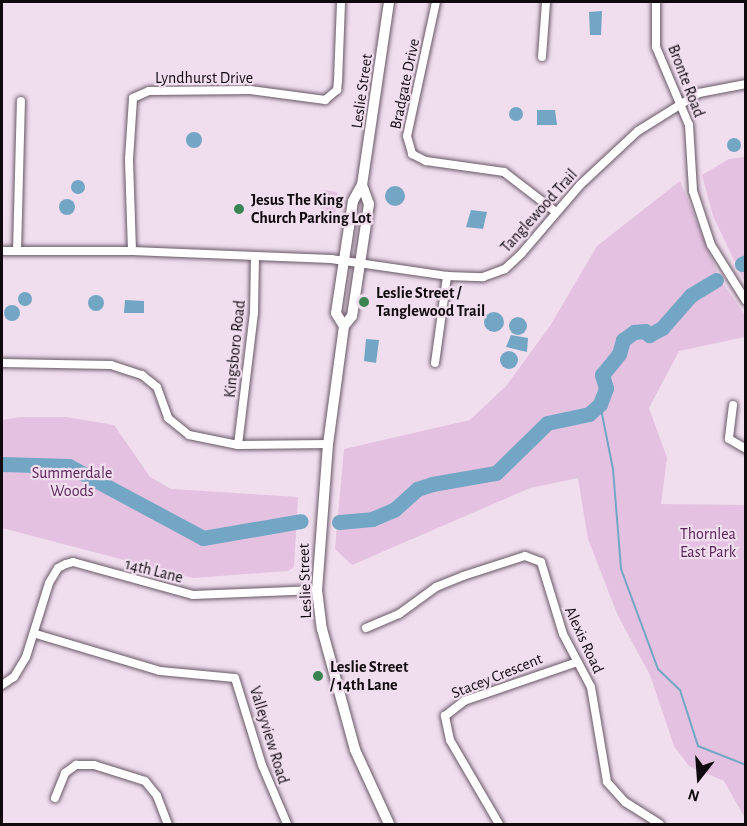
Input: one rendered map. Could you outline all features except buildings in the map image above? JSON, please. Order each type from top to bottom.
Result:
[{"type":"main road","name":"Leslie Street","points":[[344,326],[336,313],[354,201],[362,185],[389,2]]},
{"type":"main road","name":"Leslie Street","points":[[362,185],[369,204],[352,316],[344,326],[328,444],[318,542],[317,590],[324,639],[355,750],[389,825]]},
{"type":"street","name":"Lyndhurst Drive","points":[[132,251],[129,159],[133,98],[149,91],[250,90],[325,100],[337,90],[341,2]]},
{"type":"street","name":"Bradgate Drive","points":[[435,2],[407,136],[412,154],[426,161],[504,172],[556,212]]},
{"type":"street","points":[[542,57],[546,2]]},
{"type":"street","name":"Bronte Road","points":[[656,2],[656,47],[681,104],[692,141],[691,179],[711,245],[746,301]]},
{"type":"street","points":[[681,104],[715,88],[746,84]]},
{"type":"street","points":[[17,251],[21,101]]},
{"type":"street","name":"Tanglewood Trail","points":[[345,261],[447,276],[483,277],[505,269],[556,212],[638,130],[681,104]]},
{"type":"street","points":[[2,252],[132,251],[345,261]]},
{"type":"street","name":"Kingsboro Road","points":[[238,445],[254,313],[255,256]]},
{"type":"street","points":[[435,363],[447,276]]},
{"type":"street","points":[[2,363],[111,365],[142,375],[157,387],[168,418],[189,435],[238,445],[328,444]]},
{"type":"street","points":[[733,405],[729,439],[746,449]]},
{"type":"street","name":"Alexis Road","points":[[366,628],[463,576],[510,560],[532,558],[545,568],[556,617],[595,703],[607,782],[625,802],[660,825]]},
{"type":"street","name":"14th Lane","points":[[2,685],[14,677],[36,634],[53,573],[73,562],[193,594],[317,590]]},
{"type":"street","name":"Valleyview Road","points":[[36,634],[160,671],[235,678],[262,765],[287,825]]},
{"type":"street","name":"Stacey Crescent","points":[[499,825],[450,740],[445,716],[464,701],[577,662]]},
{"type":"street","points":[[55,798],[59,780],[66,773],[76,765],[94,765],[146,781],[157,796],[168,825]]},
{"type":"green space","points":[[746,157],[745,283],[713,216],[702,175],[729,159]]},
{"type":"green space","name":"Thornlea East Park","points":[[680,181],[721,281],[745,315],[745,337],[679,351],[649,408],[667,458],[661,504],[745,505],[745,818],[724,781],[689,766],[674,746],[650,675],[618,616],[588,539],[578,478],[530,488],[352,565],[335,549],[344,449],[470,420],[506,386],[550,326],[597,246]]},
{"type":"green space","points":[[324,190],[337,192],[338,198],[334,220],[328,219],[328,224],[319,223]]},
{"type":"green space","name":"Summerdale Woods","points":[[20,417],[66,417],[114,425],[150,477],[171,489],[298,497],[294,567],[288,571],[193,578],[2,528],[2,420]]},
{"type":"water","points":[[602,11],[601,35],[590,35],[589,12]]},
{"type":"water","points":[[516,107],[521,109],[523,114],[521,119],[516,121],[511,119],[509,114],[511,109]]},
{"type":"water","points":[[537,110],[555,110],[557,125],[537,125]]},
{"type":"water","points":[[194,132],[200,134],[202,140],[200,146],[194,148],[188,146],[186,140],[188,134]]},
{"type":"water","points":[[731,138],[737,138],[741,145],[737,152],[731,152],[727,148],[727,142]]},
{"type":"water","points":[[75,180],[81,180],[85,187],[81,194],[75,194],[71,190],[71,184]]},
{"type":"water","points":[[391,186],[399,186],[405,192],[405,200],[399,206],[391,206],[385,200],[385,192]]},
{"type":"water","points":[[67,199],[73,201],[75,207],[73,213],[67,215],[61,213],[59,207],[61,201]]},
{"type":"water","points":[[471,210],[487,212],[483,229],[466,227]]},
{"type":"water","points":[[25,292],[30,294],[32,299],[30,304],[25,306],[20,304],[18,299],[20,294]]},
{"type":"water","points":[[93,295],[99,295],[104,303],[102,309],[93,311],[88,306],[88,300]]},
{"type":"water","points":[[125,300],[144,301],[144,313],[124,313]]},
{"type":"water","points":[[9,305],[15,305],[20,313],[18,319],[9,321],[4,316],[4,310]]},
{"type":"water","points":[[494,312],[501,315],[504,322],[501,329],[494,332],[487,329],[484,322],[487,315]]},
{"type":"water","points":[[518,317],[524,320],[527,326],[524,332],[518,335],[512,332],[509,326],[512,320]]},
{"type":"water","points":[[511,335],[528,338],[527,352],[506,347]]},
{"type":"water","points":[[366,339],[379,340],[376,363],[364,361]]},
{"type":"water","points":[[509,351],[517,356],[518,360],[513,368],[509,369],[501,364],[500,360],[505,352]]},
{"type":"waterway","points":[[742,264],[746,262]]},
{"type":"waterway","points":[[339,522],[372,519],[395,509],[417,489],[432,484],[496,473],[547,423],[589,414],[600,404],[606,388],[602,375],[619,354],[623,340],[634,332],[645,331],[649,335],[662,328],[691,295],[716,280]]},
{"type":"waterway","points":[[600,404],[613,469],[621,569],[658,669],[680,690],[698,746],[746,765]]},
{"type":"waterway","points":[[2,464],[69,466],[203,538],[301,521]]},
{"type":"place","name":"Jesus The King Church Parking Lot","points":[[239,209]]},
{"type":"place","name":"Leslie Street / Tanglewood Trail","points":[[364,302]]},
{"type":"place","name":"Leslie Street / 14th Lane","points":[[318,676]]}]
